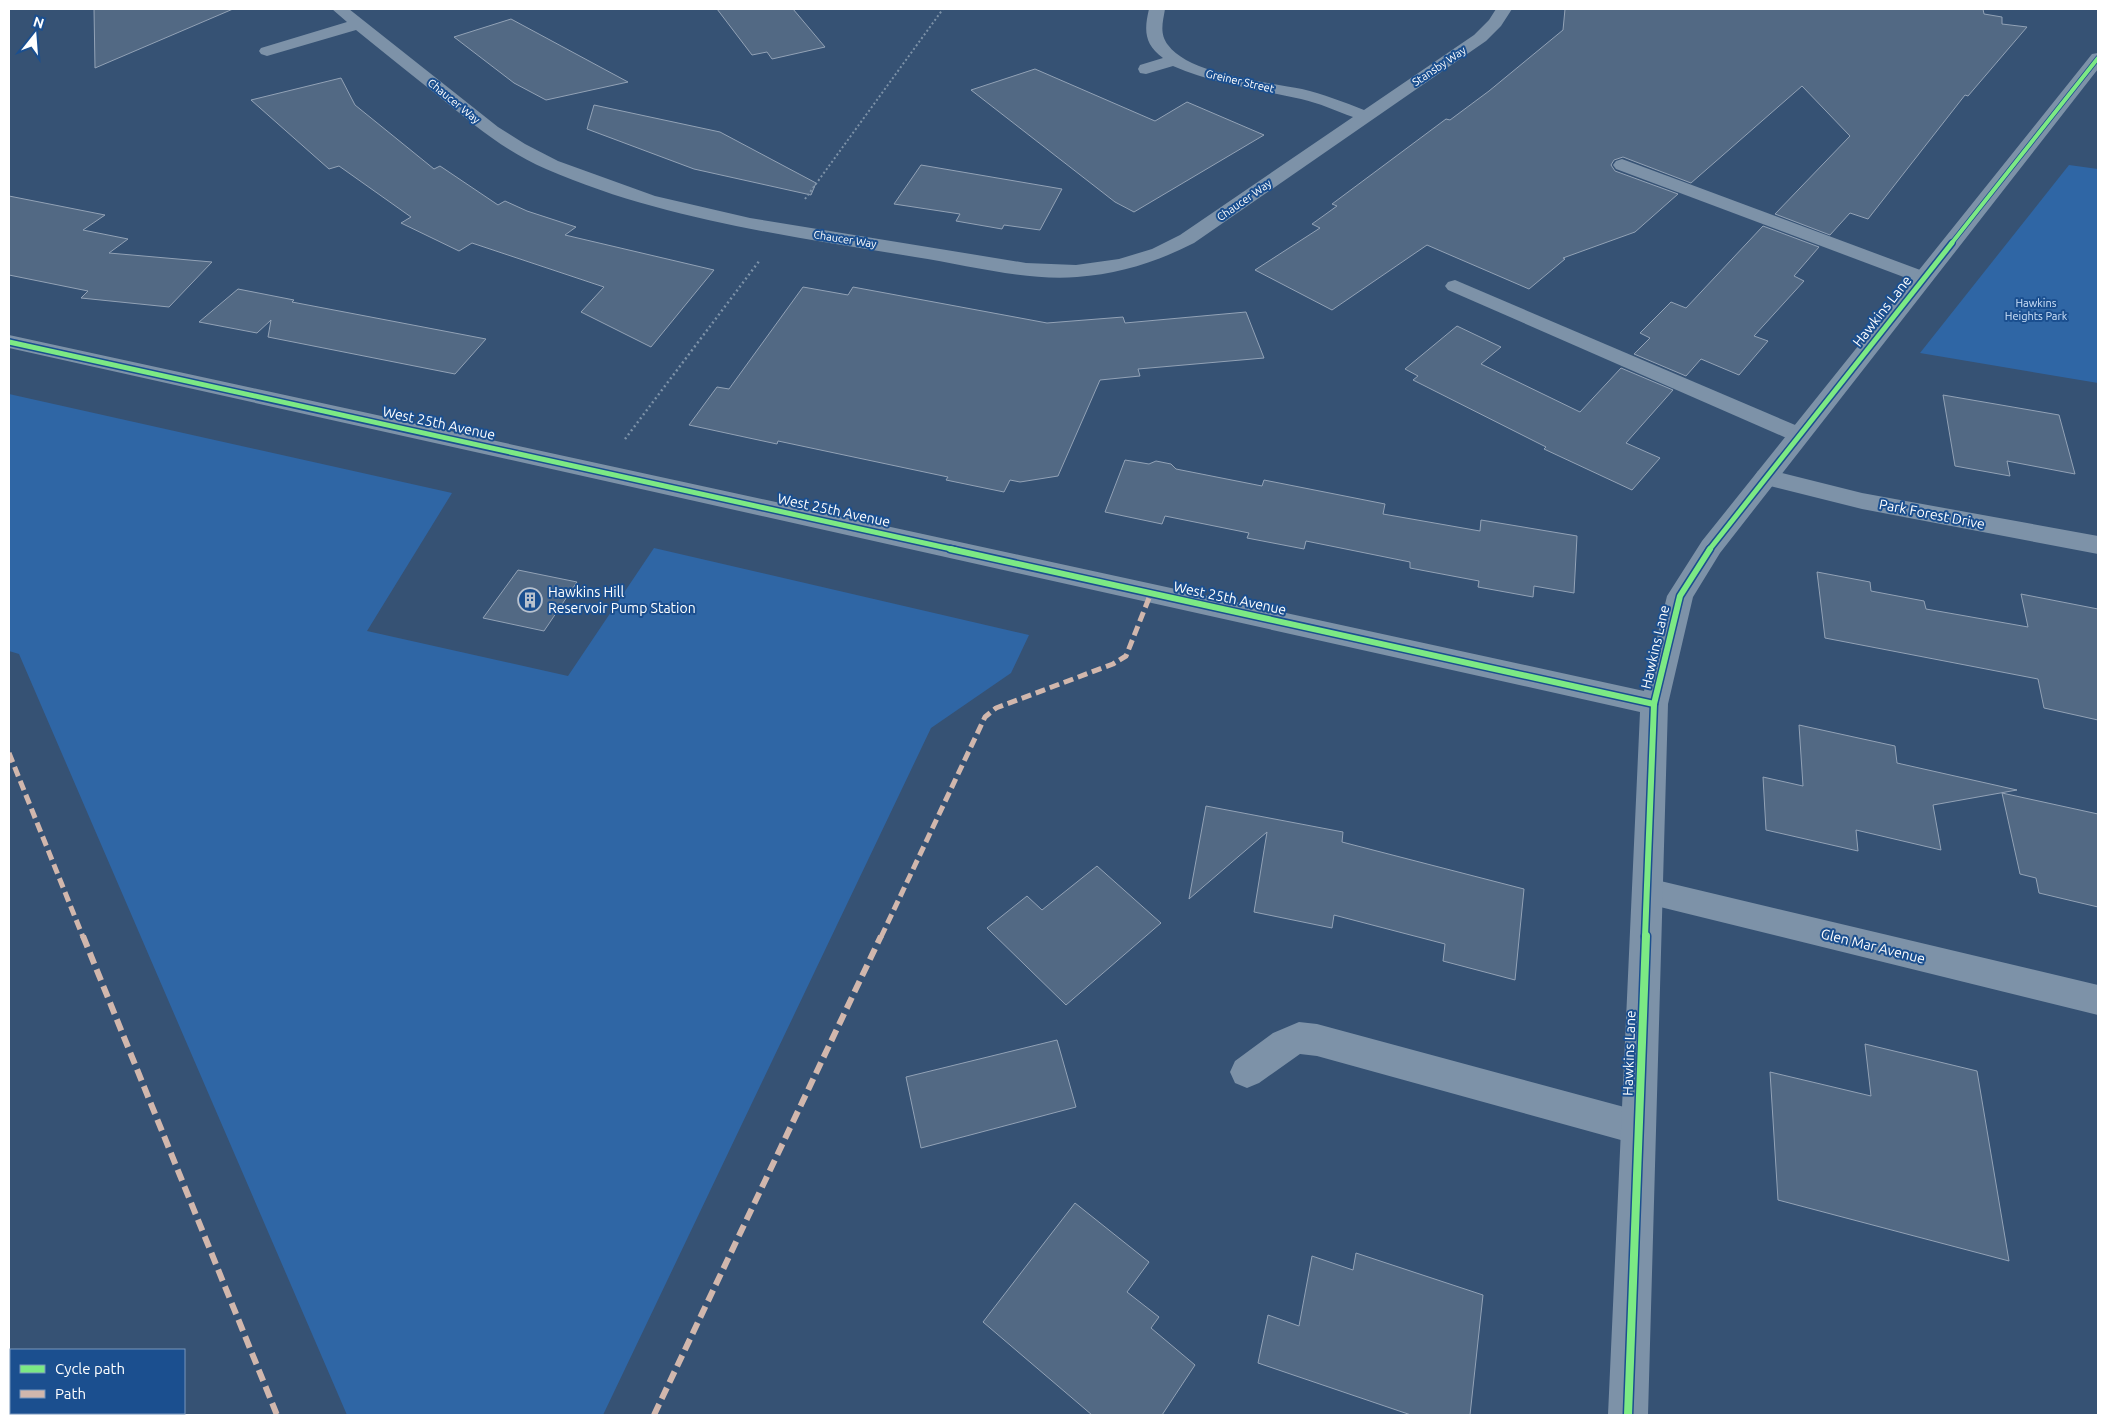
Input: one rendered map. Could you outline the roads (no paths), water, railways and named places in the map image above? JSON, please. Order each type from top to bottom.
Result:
[{"type":"street","name":"Chaucer Way","points":[[340,9],[492,131],[552,165],[649,200],[697,212],[783,229],[1026,269],[1076,271],[1122,265],[1159,253],[1187,239],[1365,116]]},
{"type":"street","name":"Greiner Street","points":[[1157,9],[1152,25],[1154,37],[1160,48],[1175,60],[1205,74],[1304,95],[1365,116]]},
{"type":"street","name":"Stansby Way","points":[[1365,116],[1480,38],[1495,23],[1504,9]]},
{"type":"street","points":[[267,51],[358,24]]},
{"type":"street","name":"Hawkins Lane","points":[[1628,1415],[1654,704],[1680,596],[1711,547],[2098,58]]},
{"type":"street","points":[[1146,69],[1175,60]]},
{"type":"street","points":[[1622,165],[1924,278]]},
{"type":"street","points":[[1455,286],[1800,435]]},
{"type":"street","name":"West 25th Avenue","points":[[9,342],[1654,704]]},
{"type":"street","name":"Park Forest Drive","points":[[1766,477],[1862,501],[2098,545]]},
{"type":"street","name":"Glen Mar Avenue","points":[[1648,891],[2098,1000]]},
{"type":"street","points":[[1247,1072],[1292,1041],[1299,1038],[1317,1040],[1639,1128]]},
{"type":"place","name":"Hawkins Hill Reservoir Pump Station","points":[[530,600]]},
{"type":"park label","name":"Hawkins Heights Park","points":[[2036,309]]}]
